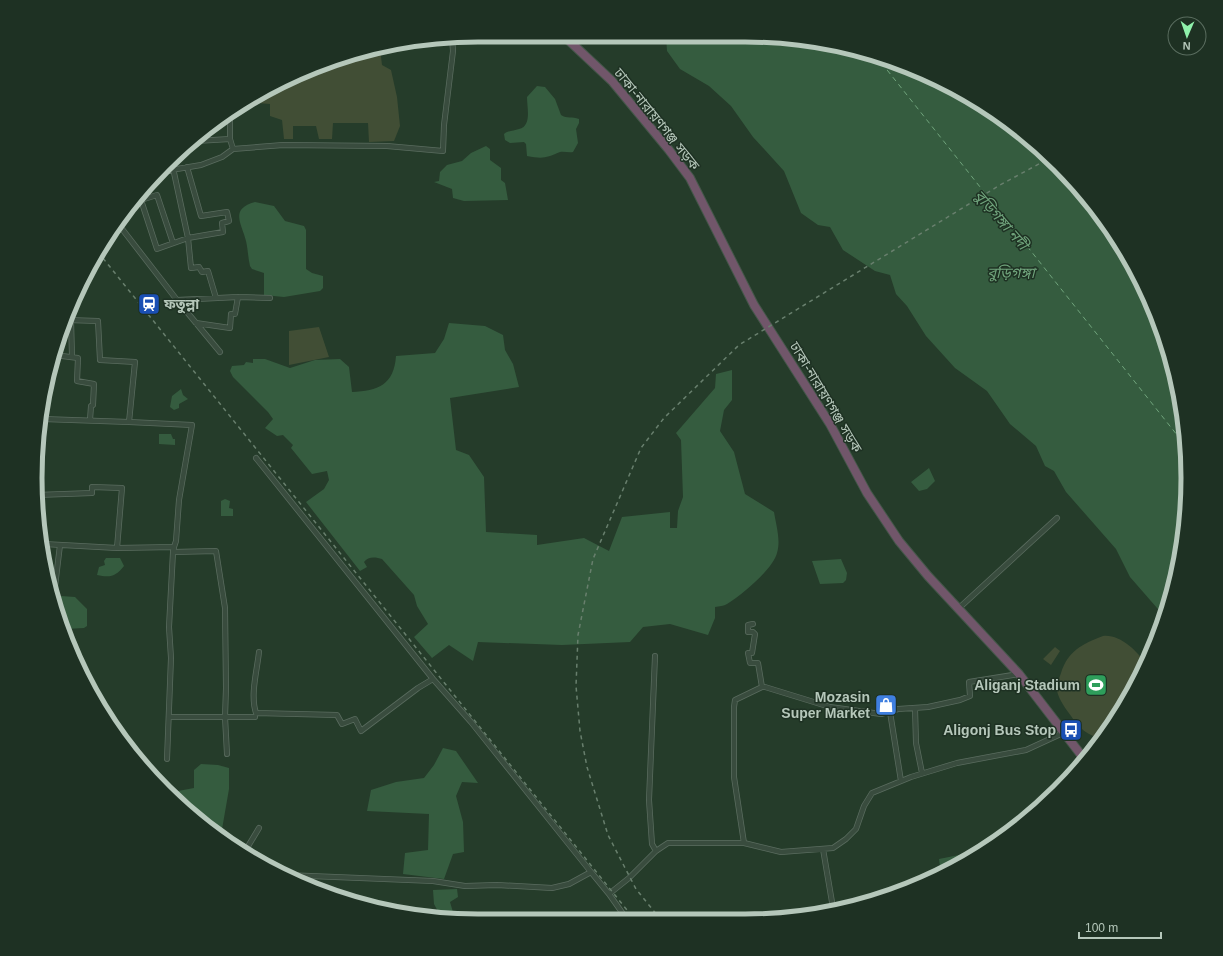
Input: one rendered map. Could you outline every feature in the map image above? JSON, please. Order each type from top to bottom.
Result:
[{"type":"highway","name":"ঢাকা-নারায়ণগঞ্জ সড়ক","points":[[570,42],[612,81],[690,178],[754,306],[830,424],[867,493],[899,541],[928,576],[1019,674],[1081,756]]},
{"type":"street","points":[[216,298],[208,271],[202,272],[199,267],[191,268],[188,238],[173,168],[201,165],[222,158],[233,149],[288,145],[387,146],[443,151],[444,125],[453,51],[452,43]]},
{"type":"street","points":[[230,119],[230,139],[233,149]]},
{"type":"street","points":[[202,141],[230,139]]},
{"type":"street","points":[[141,202],[157,249],[188,238],[223,232],[222,223],[229,221],[227,212],[201,216],[187,167]]},
{"type":"street","points":[[144,198],[157,195],[173,243]]},
{"type":"street","points":[[121,228],[220,352]]},
{"type":"street","points":[[177,300],[238,296],[270,298]]},
{"type":"street","points":[[196,323],[230,328],[231,314],[235,314],[238,296]]},
{"type":"street","points":[[72,320],[98,321],[100,360],[135,362],[129,422]]},
{"type":"street","points":[[69,326],[72,356]]},
{"type":"street","points":[[60,355],[78,358],[77,381],[94,384],[93,405],[90,406],[90,420]]},
{"type":"street","points":[[46,419],[192,425],[179,500],[174,549],[169,627],[171,658],[166,759]]},
{"type":"street","points":[[256,458],[433,679],[471,722],[623,914]]},
{"type":"street","points":[[43,494],[92,493],[92,487],[122,488],[117,548]]},
{"type":"street","points":[[958,609],[1056,518]]},
{"type":"street","points":[[47,544],[216,551],[225,608],[226,688],[224,717],[227,754]]},
{"type":"street","points":[[55,584],[60,545]]},
{"type":"street","points":[[753,624],[748,625],[747,630],[748,632],[753,632],[755,634],[752,653],[748,654],[750,663],[758,663],[762,687]]},
{"type":"street","points":[[259,652],[255,687],[254,708],[256,713],[337,715],[342,724],[355,719],[361,731],[418,688],[433,679]]},
{"type":"street","points":[[655,656],[649,800],[652,844],[656,851]]},
{"type":"street","points":[[744,844],[734,777],[735,700],[765,687],[799,696],[830,707],[881,714],[960,700],[970,696],[969,682],[1019,674]]},
{"type":"street","points":[[915,708],[916,743],[922,773]]},
{"type":"street","points":[[890,712],[901,781]]},
{"type":"street","points":[[169,717],[255,717]]},
{"type":"street","points":[[608,894],[629,878],[656,851],[668,844],[744,844],[782,852],[833,848],[846,839],[856,829],[864,806],[872,793],[922,773],[957,763],[1026,750],[1063,733]]},
{"type":"street","points":[[247,848],[259,828]]},
{"type":"street","points":[[823,849],[833,905]]},
{"type":"street","points":[[299,876],[433,881],[465,886],[497,885],[545,888],[569,884],[591,872]]},
{"type":"shaded area","points":[[381,53],[382,65],[391,70],[397,97],[400,126],[394,141],[369,142],[368,123],[333,123],[332,139],[319,139],[316,126],[293,126],[293,139],[284,139],[282,120],[270,116],[270,104],[256,103],[311,75],[338,65]]},
{"type":"shaded area","points":[[319,327],[329,357],[289,365],[289,331]]},
{"type":"shaded area","name":"Aliganj Stadium","points":[[1103,636],[1116,638],[1128,644],[1142,659],[1123,696],[1096,737],[1088,734],[1077,724],[1061,701],[1057,689],[1064,665],[1068,659],[1077,649]]},
{"type":"shaded area","points":[[1055,647],[1060,651],[1051,665],[1043,659]]},
{"type":"water","name":"বুড়িগঙ্গা","points":[[666,42],[774,43],[830,50],[885,65],[938,87],[987,115],[1032,150],[1073,191],[1108,236],[1136,285],[1158,338],[1173,393],[1180,449],[1180,507],[1173,563],[1160,611],[1130,577],[1116,549],[1066,492],[1054,471],[1045,466],[1036,446],[1010,424],[987,391],[955,368],[926,336],[907,306],[896,294],[890,275],[875,271],[843,250],[830,227],[818,225],[801,213],[784,171],[753,137],[731,106],[709,86],[680,69],[667,51]]},
{"type":"water","points":[[537,86],[545,87],[555,99],[561,115],[579,119],[576,129],[578,143],[573,152],[560,152],[544,157],[527,156],[526,144],[524,142],[510,143],[505,140],[504,134],[517,130],[526,124],[528,116],[527,97]]},
{"type":"water","points":[[486,146],[490,149],[490,160],[501,168],[501,180],[505,183],[508,200],[464,201],[453,198],[452,189],[434,182],[439,181],[440,172],[447,165],[462,161],[471,153]]},
{"type":"water","points":[[255,202],[274,206],[285,221],[304,226],[306,230],[306,269],[312,273],[323,276],[323,288],[320,291],[284,297],[264,295],[264,273],[252,269],[250,266],[246,241],[239,218],[242,209]]},
{"type":"water","points":[[449,323],[485,326],[503,335],[505,350],[513,364],[519,387],[450,398],[456,450],[469,455],[484,477],[486,532],[537,535],[537,545],[584,538],[609,551],[622,517],[670,512],[670,528],[677,528],[678,511],[683,497],[681,440],[676,433],[715,388],[716,374],[732,370],[732,400],[724,410],[720,431],[734,452],[745,494],[774,512],[778,532],[778,548],[770,566],[756,581],[727,604],[715,607],[715,618],[708,635],[670,624],[643,627],[630,642],[562,645],[478,642],[473,661],[449,645],[432,658],[414,637],[428,624],[417,606],[414,595],[382,559],[375,557],[366,560],[364,562],[367,567],[360,571],[306,502],[324,489],[329,480],[327,471],[312,474],[291,448],[293,445],[283,435],[277,436],[265,428],[273,419],[268,412],[233,377],[230,371],[232,366],[244,365],[246,362],[253,363],[253,359],[265,359],[290,368],[315,360],[340,359],[349,367],[352,392],[370,390],[377,388],[388,380],[395,366],[396,356],[435,353],[444,339]]},
{"type":"water","points":[[181,389],[183,395],[188,399],[179,404],[179,408],[174,410],[170,407],[172,396]]},
{"type":"water","points":[[159,434],[171,434],[173,439],[175,439],[175,445],[159,444]]},
{"type":"water","points":[[929,468],[935,481],[927,489],[919,491],[911,482]]},
{"type":"water","points":[[225,499],[230,501],[229,508],[233,509],[233,516],[221,516],[221,501]]},
{"type":"water","points":[[106,558],[120,558],[124,566],[116,574],[110,576],[97,575],[99,567],[105,565],[104,561]]},
{"type":"water","points":[[841,559],[847,573],[846,580],[843,583],[820,584],[812,561]]},
{"type":"water","points":[[59,597],[75,597],[87,609],[87,626],[84,628],[69,629]]},
{"type":"water","points":[[443,748],[456,751],[478,783],[462,782],[456,796],[463,822],[464,852],[453,854],[444,879],[403,874],[405,853],[428,850],[429,814],[367,811],[371,790],[396,782],[424,778],[434,765]]},
{"type":"water","points":[[201,764],[218,765],[229,768],[229,789],[222,830],[177,793],[178,791],[194,788],[194,770]]},
{"type":"water","points":[[964,854],[965,855],[940,868],[939,859]]},
{"type":"water","points":[[457,889],[458,897],[450,902],[453,913],[438,912],[434,904],[433,890]]},
{"type":"ferry route","points":[[883,64],[1179,437]]},
{"type":"railway","points":[[656,914],[636,889],[608,835],[587,767],[580,731],[576,686],[578,635],[593,559],[641,448],[664,418],[739,345],[1000,185],[1044,161]]},
{"type":"railway","points":[[102,257],[630,914]]},
{"type":"place","name":"ফতুল্লা","points":[[149,304]]},
{"type":"place","name":"Aliganj Stadium","points":[[1096,685]]},
{"type":"place","name":"Mozasin Super Market","points":[[886,705]]},
{"type":"place","name":"Aligonj Bus Stop","points":[[1071,730]]},
{"type":"water label","name":"বুড়িগঙ্গা নদী","points":[[1001,220]]}]
